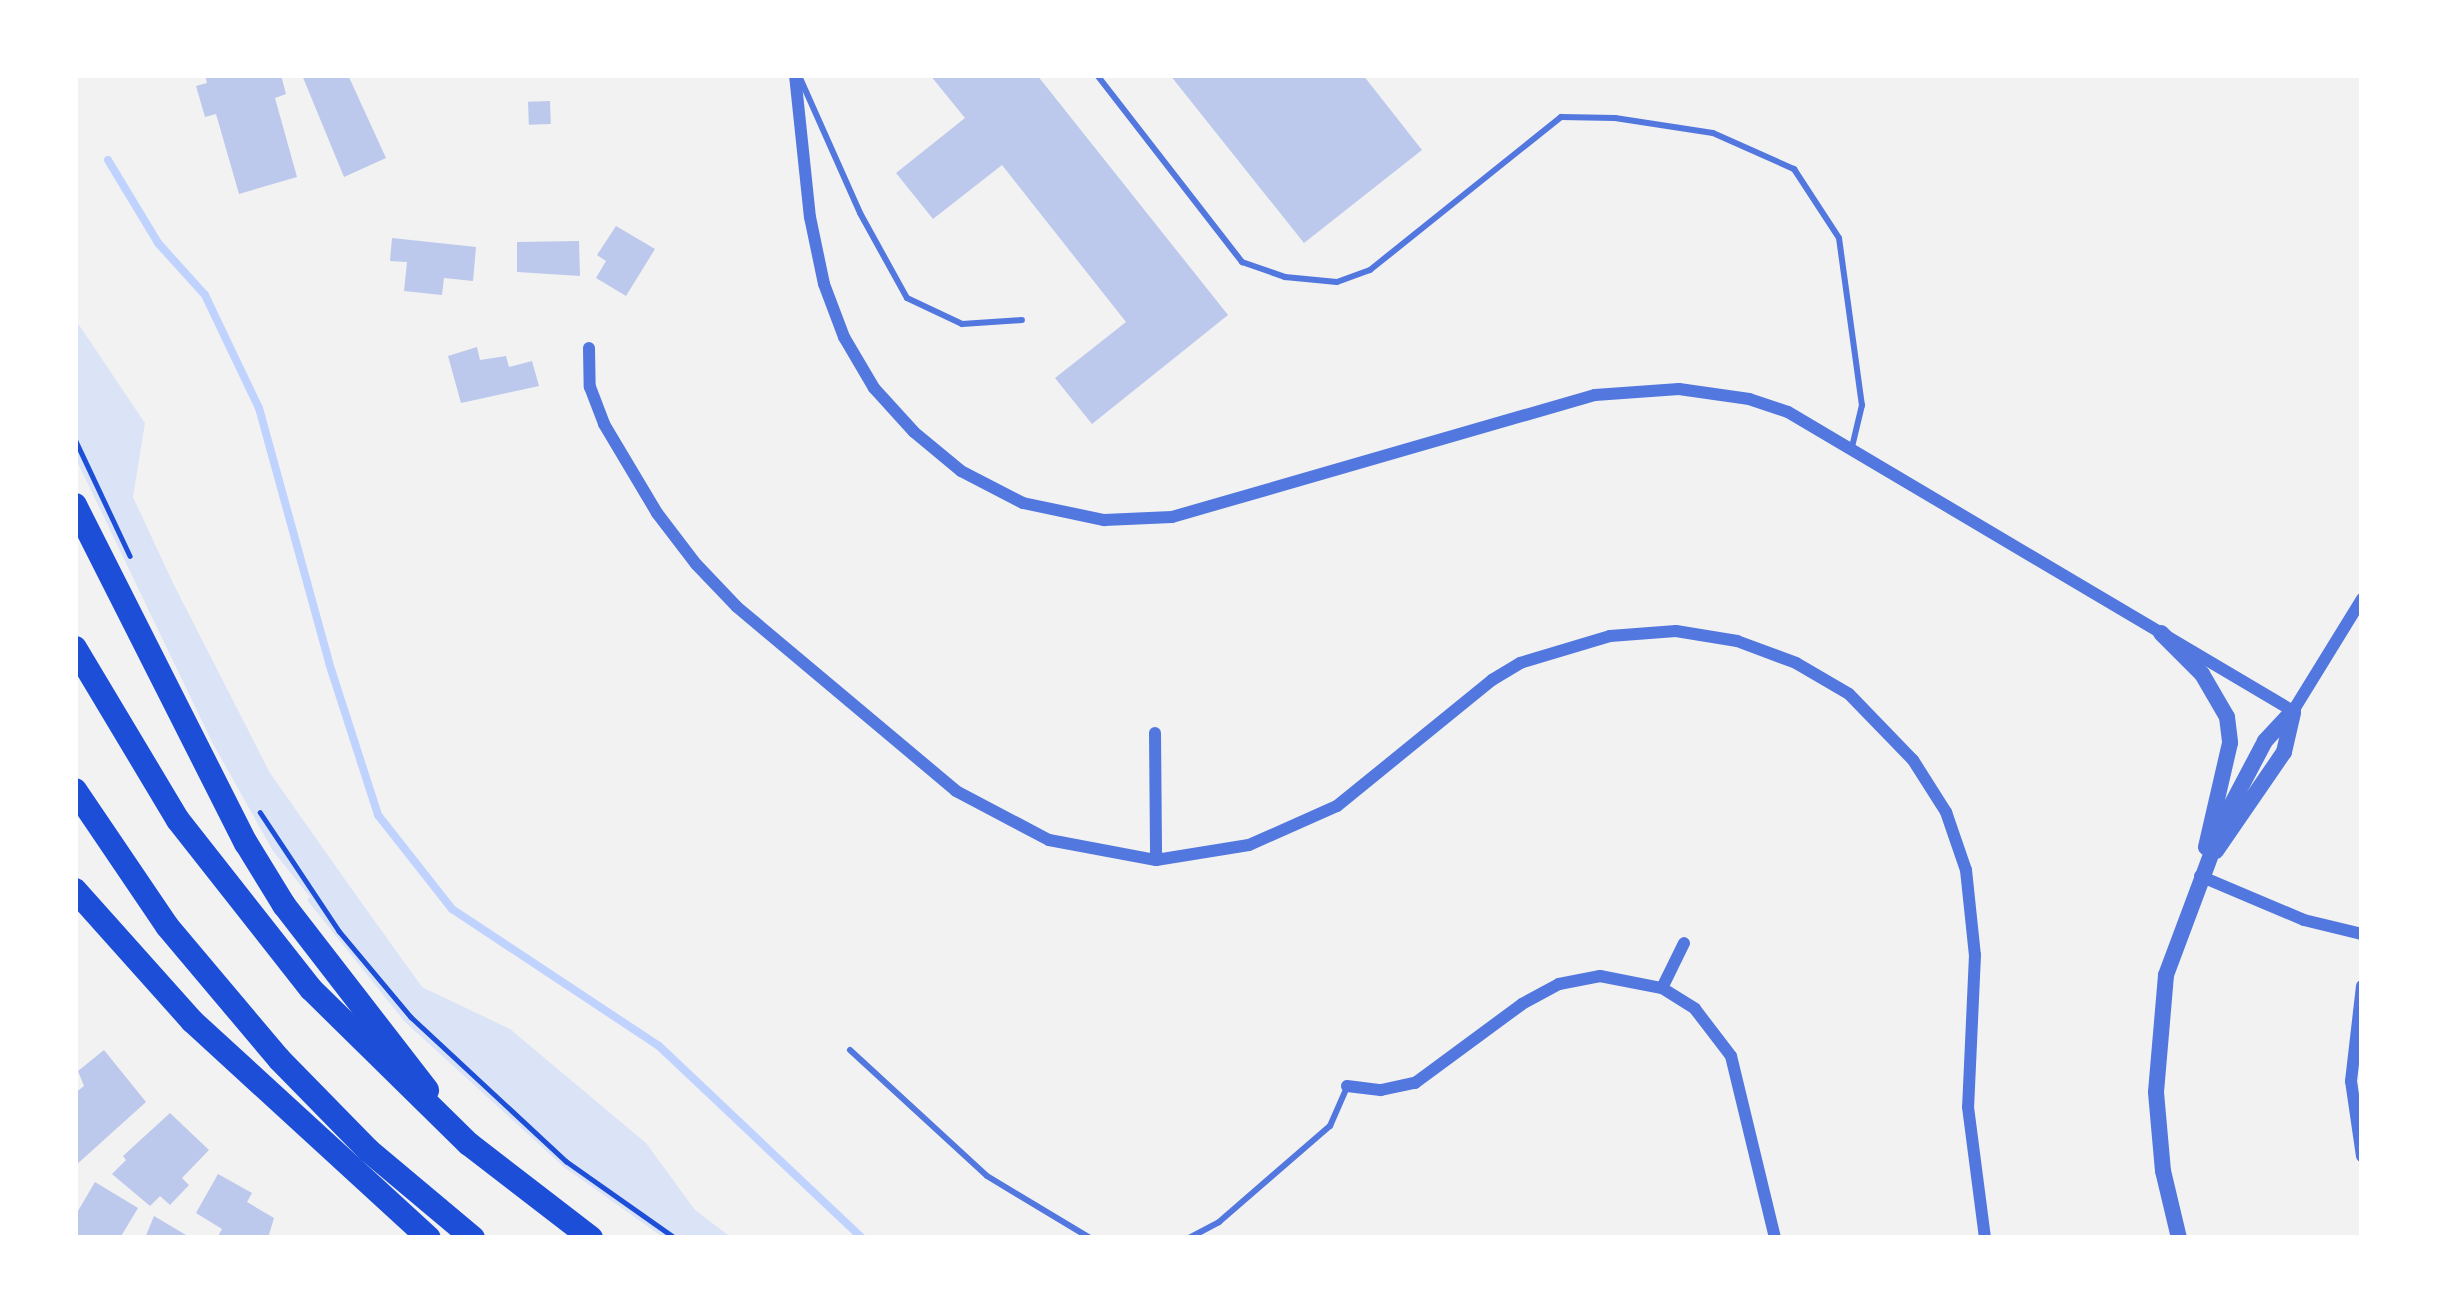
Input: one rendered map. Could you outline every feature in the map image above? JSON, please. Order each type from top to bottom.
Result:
[{"type":"highway","points":[[75,505],[246,843],[284,905],[469,1144]]},
{"type":"highway","points":[[75,648],[154,784],[242,905],[353,1034],[469,1144],[591,1238]]},
{"type":"highway","points":[[75,790],[167,926],[279,1059],[368,1150],[473,1238]]},
{"type":"highway","points":[[75,890],[191,1021],[429,1238]]},
{"type":"street","points":[[797,75],[816,252],[844,337],[874,388],[914,432],[961,471],[1023,503],[1104,520],[1172,517],[1549,407],[1640,389],[1749,398],[1788,412],[1852,447],[2293,711]]},
{"type":"street","points":[[589,348],[590,387],[634,478],[678,543],[737,607],[974,802],[1049,839],[1156,860],[1249,845],[1308,821],[1365,786],[1492,680],[1550,651],[1610,636],[1676,632],[1766,650],[1835,686],[1872,714],[1913,760],[1957,835],[1975,955],[1968,1107],[1985,1238]]},
{"type":"street","points":[[2202,871],[2240,824],[2284,752],[2293,711],[2362,599]]},
{"type":"street","points":[[2161,633],[2202,674],[2227,717],[2230,743],[2210,810],[2202,871],[2166,975],[2157,1054],[2163,1171],[2180,1238]]},
{"type":"street","points":[[1155,733],[1156,860]]},
{"type":"street","points":[[2202,871],[2304,920],[2362,934]]},
{"type":"street","points":[[1662,988],[1684,943]]},
{"type":"street","points":[[1347,1086],[1381,1090],[1414,1082],[1522,1004],[1559,984],[1600,976],[1662,988],[1695,1009],[1731,1056],[1775,1238]]},
{"type":"street","points":[[2362,986],[2351,1081],[2362,1156]]},
{"type":"lane","points":[[546,75],[612,75]]},
{"type":"lane","points":[[797,75],[860,213],[907,298],[962,324],[1022,320]]},
{"type":"lane","points":[[1096,75],[1242,262],[1286,278],[1336,282],[1370,270],[1561,117],[1615,118],[1713,133],[1794,169],[1839,238],[1862,405],[1852,447]]},
{"type":"lane","points":[[850,1050],[987,1176],[1090,1238]]},
{"type":"lane","points":[[1189,1238],[1219,1222],[1330,1126],[1341,1111],[1347,1086]]},
{"type":"path","points":[[75,439],[135,567]]},
{"type":"path","points":[[250,795],[339,931],[411,1018],[566,1161],[675,1238]]},
{"type":"shaded area","points":[[75,319],[145,423],[133,497],[173,583],[270,773],[351,888],[422,987],[510,1029],[646,1143],[695,1210],[732,1238],[664,1238],[564,1167],[405,1022],[307,900],[310,897],[273,851],[212,742],[75,457]]},
{"type":"building","points":[[205,75],[281,75],[286,94],[275,98],[297,177],[239,194],[216,114],[205,117],[196,86],[207,83]]},
{"type":"building","points":[[302,75],[348,75],[386,158],[344,177]]},
{"type":"building","points":[[930,75],[1037,75],[1228,315],[1092,424],[1055,378],[1126,322],[1002,165],[933,219],[896,173],[965,118]]},
{"type":"building","points":[[1170,75],[1363,75],[1422,150],[1304,243]]},
{"type":"building","points":[[550,101],[551,124],[529,125],[528,102]]},
{"type":"building","points":[[616,226],[655,249],[626,296],[596,278],[606,261],[597,255]]},
{"type":"building","points":[[392,238],[476,247],[473,281],[444,278],[442,295],[404,291],[407,262],[390,261]]},
{"type":"building","points":[[579,241],[580,276],[517,272],[517,242]]},
{"type":"building","points":[[477,347],[480,360],[506,356],[509,367],[532,361],[539,386],[461,403],[448,356]]},
{"type":"building","points":[[104,1050],[146,1102],[75,1166],[75,1093],[84,1086],[78,1071]]},
{"type":"building","points":[[170,1113],[209,1150],[182,1178],[189,1185],[170,1205],[160,1196],[150,1206],[112,1174],[126,1160],[123,1156]]},
{"type":"building","points":[[218,1174],[252,1193],[247,1202],[274,1218],[268,1238],[217,1238],[222,1229],[196,1213]]},
{"type":"building","points":[[95,1182],[138,1208],[120,1238],[75,1238],[75,1216]]},
{"type":"building","points":[[154,1216],[191,1238],[145,1238]]},
{"type":"waterway","points":[[108,160],[158,243],[205,295],[259,408],[329,663],[378,815],[452,909],[659,1046],[862,1238]]}]
